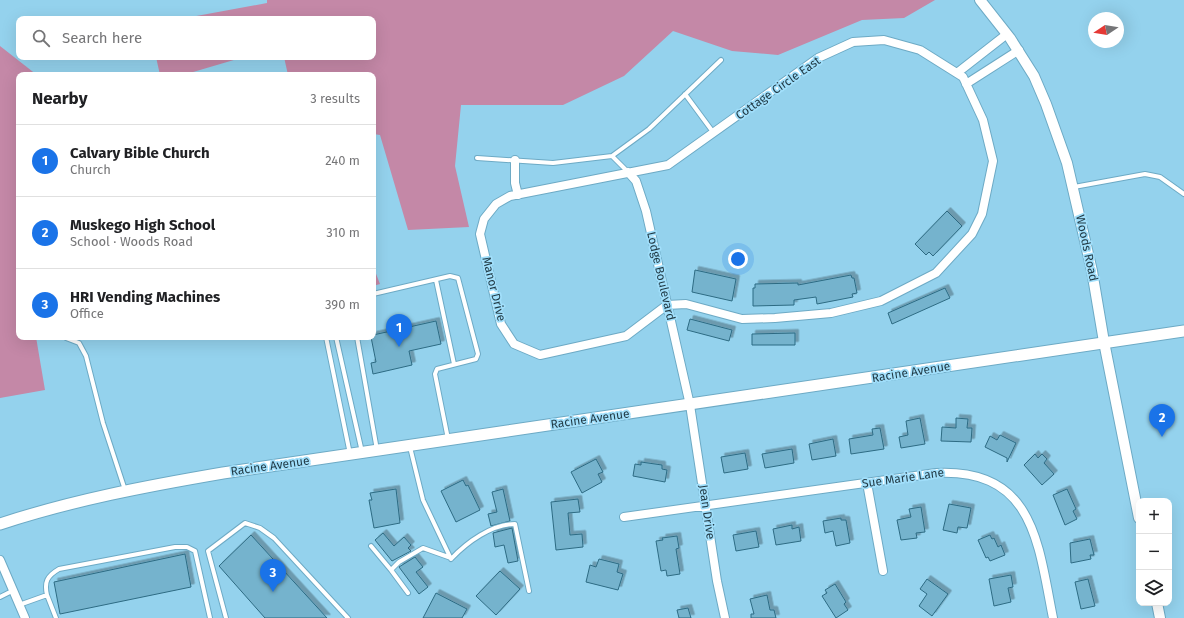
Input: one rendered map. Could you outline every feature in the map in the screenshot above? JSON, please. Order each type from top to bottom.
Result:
[{"type":"main road","name":"Racine Avenue","points":[[0,524],[55,507],[125,490],[223,473],[449,441],[1184,331]]},
{"type":"street","name":"Woods Road","points":[[980,0],[1019,50],[1034,76],[1046,104],[1074,187],[1092,271],[1104,342],[1136,503]]},
{"type":"street","points":[[962,78],[1007,34]]},
{"type":"street","name":"Cottage Circle East","points":[[628,172],[668,165],[713,132],[743,113],[818,58],[853,42],[884,40],[920,50],[962,78]]},
{"type":"street","points":[[962,78],[1019,50]]},
{"type":"street","points":[[667,305],[686,304],[742,319],[776,318],[832,313],[881,301],[936,273],[972,234],[982,214],[993,161],[983,120],[962,78]]},
{"type":"street","points":[[515,160],[515,183],[518,195]]},
{"type":"street","name":"Lodge Boulevard","points":[[628,172],[636,181],[646,211],[690,405]]},
{"type":"street","name":"Manor Drive","points":[[628,172],[510,196],[496,204],[484,219],[480,234],[501,324],[514,344],[540,355],[626,336],[667,305]]},
{"type":"street","name":"Jean Drive","points":[[690,405],[717,581],[725,618]]},
{"type":"street","name":"Sue Marie Lane","points":[[624,517],[868,483],[928,473],[957,472],[979,476],[1009,494],[1021,506],[1032,525],[1053,618]]},
{"type":"street","points":[[868,483],[883,571]]},
{"type":"street","points":[[0,560],[18,605],[25,618]]},
{"type":"street","points":[[1157,606],[1160,618]]},
{"type":"lane","points":[[477,158],[553,162],[612,156],[648,129],[721,60]]},
{"type":"lane","points":[[685,94],[713,132]]},
{"type":"lane","name":"Lodge Boulevard","points":[[612,156],[628,172]]},
{"type":"lane","points":[[1074,187],[1145,174],[1160,177],[1184,194]]},
{"type":"lane","points":[[376,293],[450,276],[458,278],[478,354],[476,359],[437,369],[435,374],[449,441]]},
{"type":"lane","points":[[436,280],[454,364]]},
{"type":"lane","points":[[71,340],[79,343],[86,356],[103,423],[125,490]]},
{"type":"lane","points":[[327,340],[350,454]]},
{"type":"lane","points":[[337,340],[362,453]]},
{"type":"lane","points":[[358,340],[377,451]]},
{"type":"lane","points":[[410,446],[423,500],[451,559]]},
{"type":"lane","points":[[226,618],[208,551],[245,523],[260,528],[274,538],[348,618]]},
{"type":"lane","points":[[451,559],[464,546],[504,524],[515,524],[529,591]]},
{"type":"lane","points":[[371,546],[408,593]]},
{"type":"lane","points":[[56,618],[47,595],[45,585],[49,576],[59,569],[175,547],[188,547],[195,550],[210,618]]},
{"type":"lane","points":[[391,570],[399,562],[423,548],[451,559]]},
{"type":"lane","points":[[0,597],[12,591]]},
{"type":"lane","points":[[18,605],[47,595]]},
{"type":"shaded area","points":[[267,0],[935,0],[904,18],[862,20],[778,55],[732,51],[673,31],[624,76],[563,105],[461,105],[455,166],[469,227],[408,230],[380,135],[376,134],[376,72],[287,72],[285,60],[376,60],[376,16],[196,16],[267,3]]},
{"type":"shaded area","points":[[0,46],[33,72],[16,72],[16,340],[37,340],[45,390],[0,398]]},
{"type":"shaded area","points":[[157,60],[234,60],[193,72],[159,72]]},
{"type":"shaded area","points":[[376,274],[380,284],[376,285]]},
{"type":"building","points":[[947,211],[962,226],[933,256],[929,252],[926,255],[915,244]]},
{"type":"building","points":[[695,270],[736,279],[732,301],[692,292]]},
{"type":"building","points":[[851,275],[852,278],[854,278],[857,293],[852,294],[853,297],[817,304],[816,297],[794,300],[794,305],[753,306],[753,288],[755,288],[755,284],[798,283],[798,285]]},
{"type":"building","points":[[945,288],[950,298],[892,324],[888,313]]},
{"type":"building","points":[[690,319],[732,330],[729,341],[687,330]]},
{"type":"building","points":[[436,321],[441,344],[409,351],[412,365],[373,374],[371,363],[376,362],[372,340],[376,340],[376,334]]},
{"type":"building","points":[[795,333],[795,345],[752,345],[752,334]]},
{"type":"building","points":[[920,418],[925,444],[901,448],[899,437],[908,435],[906,421]]},
{"type":"building","points":[[956,418],[968,419],[967,428],[972,428],[971,442],[941,441],[942,427],[956,428]]},
{"type":"building","points":[[880,428],[884,449],[851,454],[849,439],[873,435],[872,429]]},
{"type":"building","points":[[1000,435],[1016,443],[1007,462],[1007,458],[985,447],[990,436],[997,440]]},
{"type":"building","points":[[833,439],[836,456],[812,460],[809,444]]},
{"type":"building","points":[[792,449],[794,463],[765,468],[762,454]]},
{"type":"building","points":[[745,453],[748,469],[724,473],[721,457]]},
{"type":"building","points":[[1035,454],[1038,458],[1042,454],[1047,459],[1044,463],[1054,474],[1042,485],[1024,465]]},
{"type":"building","points":[[596,459],[603,472],[598,474],[602,482],[582,493],[571,472]]},
{"type":"building","points":[[641,462],[662,465],[662,469],[667,470],[665,482],[633,476],[635,464],[641,465]]},
{"type":"building","points":[[463,480],[466,486],[468,485],[480,510],[456,522],[441,491]]},
{"type":"building","points":[[396,489],[400,523],[374,528],[369,500],[372,500],[370,493]]},
{"type":"building","points":[[503,489],[510,521],[491,526],[488,514],[497,512],[492,492]]},
{"type":"building","points":[[1067,489],[1076,509],[1073,511],[1077,519],[1065,525],[1053,495]]},
{"type":"building","points":[[578,499],[580,512],[568,513],[570,535],[582,534],[583,547],[556,550],[551,502]]},
{"type":"building","points":[[949,504],[971,508],[967,528],[958,527],[957,533],[943,530]]},
{"type":"building","points":[[921,507],[925,532],[916,533],[917,538],[901,540],[897,520],[911,517],[909,509]]},
{"type":"building","points":[[841,518],[841,520],[846,520],[850,543],[836,546],[833,531],[825,533],[823,521]]},
{"type":"building","points":[[792,525],[792,529],[799,527],[801,541],[776,545],[773,529]]},
{"type":"building","points":[[512,528],[518,561],[508,563],[504,545],[495,547],[493,533]]},
{"type":"building","points":[[756,531],[759,547],[736,551],[733,535]]},
{"type":"building","points":[[383,533],[394,546],[404,537],[411,545],[408,548],[411,551],[392,561],[375,540]]},
{"type":"building","points":[[251,535],[327,618],[265,618],[219,566]]},
{"type":"building","points":[[990,535],[992,539],[994,538],[998,547],[1001,545],[1005,555],[990,561],[988,557],[986,558],[978,540]]},
{"type":"building","points":[[677,536],[679,548],[676,549],[680,574],[667,576],[666,570],[661,571],[656,541],[663,540],[662,538]]},
{"type":"building","points":[[1090,539],[1094,555],[1090,555],[1091,559],[1071,563],[1070,543]]},
{"type":"building","points":[[185,554],[191,587],[60,614],[54,582]]},
{"type":"building","points":[[415,557],[423,567],[416,572],[428,587],[419,594],[399,567]]},
{"type":"building","points":[[599,559],[619,564],[617,572],[623,574],[618,590],[586,582],[590,565],[596,567]]},
{"type":"building","points":[[500,571],[520,589],[496,615],[476,596]]},
{"type":"building","points":[[1011,575],[1013,587],[1008,588],[1011,602],[994,606],[989,579]]},
{"type":"building","points":[[927,579],[948,594],[932,616],[919,606],[927,594],[920,589]]},
{"type":"building","points":[[1088,579],[1095,606],[1081,609],[1075,582]]},
{"type":"building","points":[[835,584],[846,602],[844,604],[848,610],[836,618],[822,596],[827,593],[825,590]]},
{"type":"building","points":[[436,593],[467,609],[462,618],[423,618]]},
{"type":"building","points":[[767,595],[770,610],[774,610],[776,618],[751,618],[751,614],[754,614],[750,599]]},
{"type":"building","points":[[688,608],[691,618],[679,618],[677,610]]},
{"type":"place","name":"Calvary Bible Church","points":[[399,347]]},
{"type":"place","name":"Muskego High School","points":[[1162,437]]},
{"type":"place","name":"HRI Vending Machines","points":[[273,592]]}]
